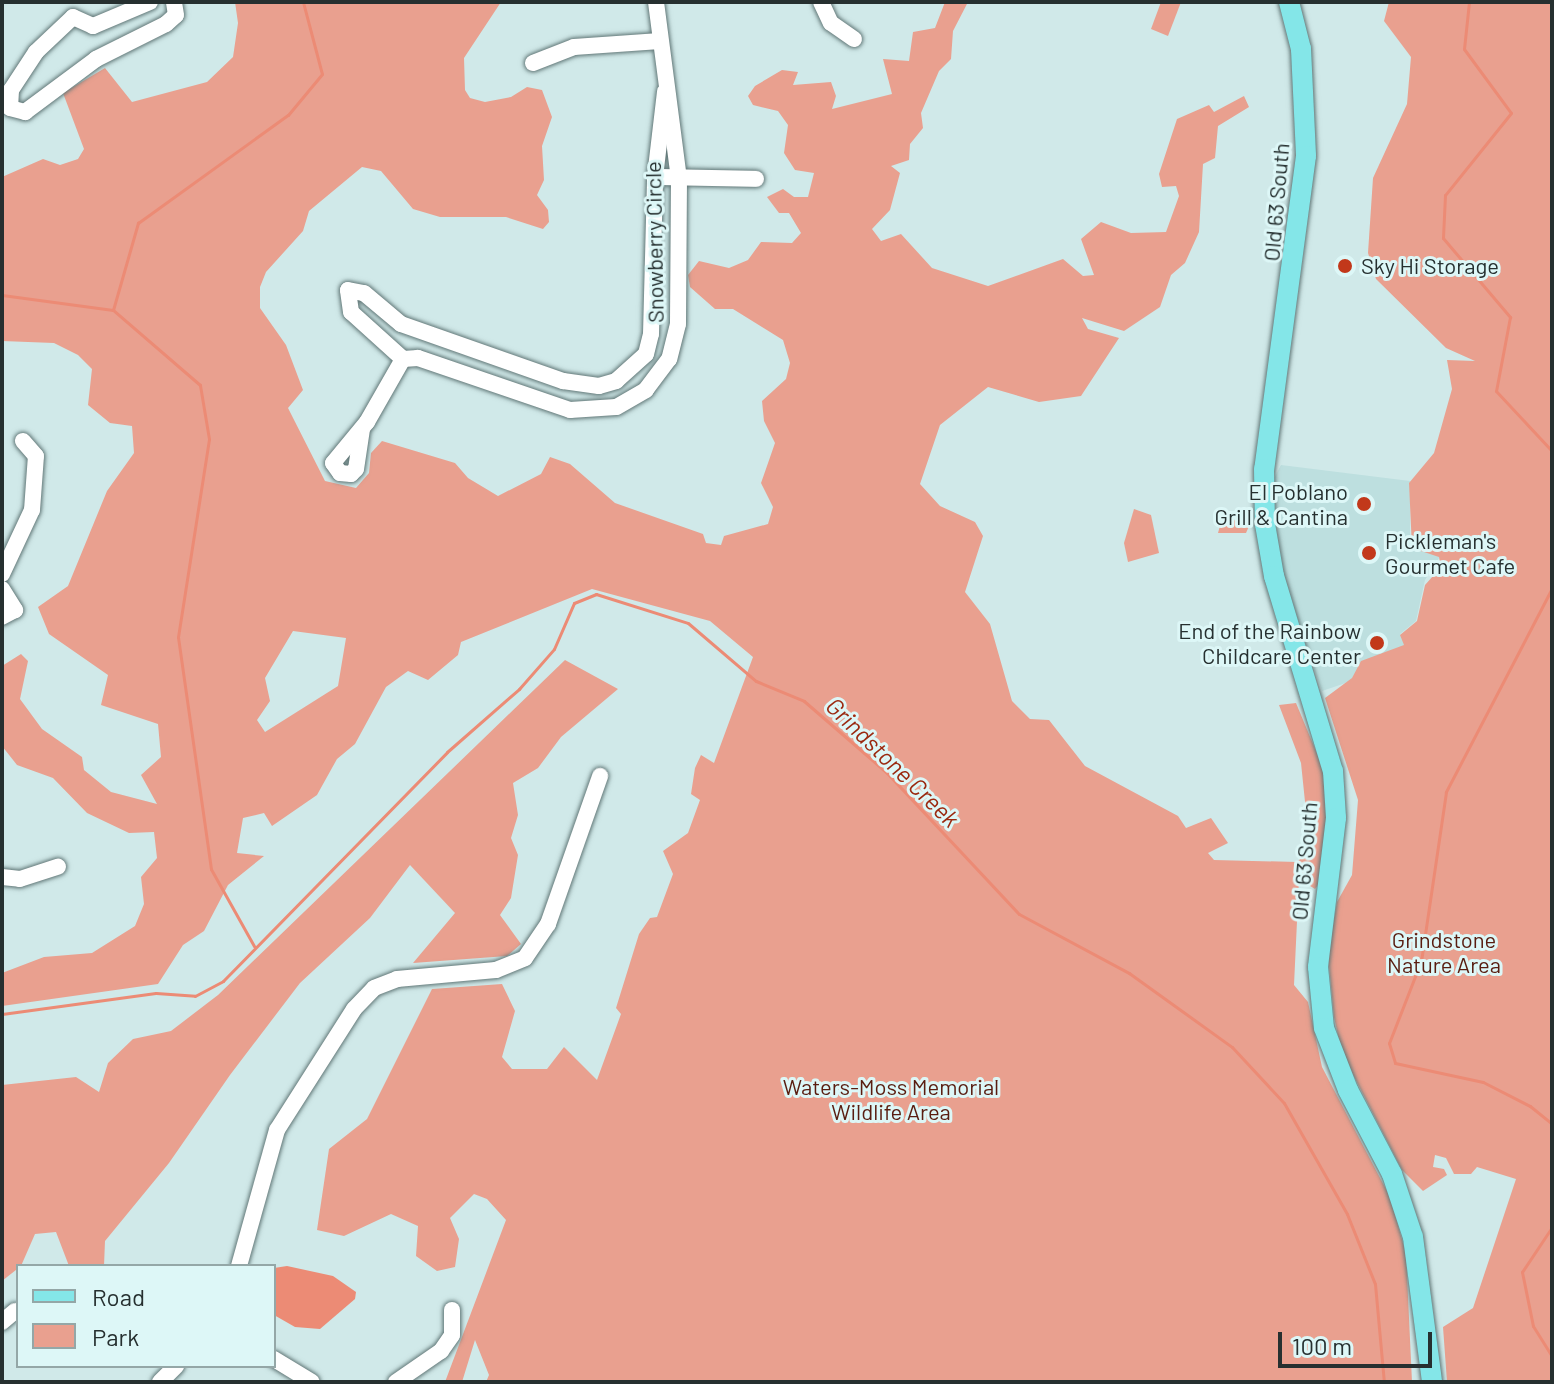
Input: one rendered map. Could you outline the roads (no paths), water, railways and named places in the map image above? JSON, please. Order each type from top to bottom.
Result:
[{"type":"main road","name":"Old 63 South","points":[[1289,2],[1301,49],[1306,156],[1264,469],[1265,524],[1274,576],[1333,771],[1336,818],[1318,967],[1324,1028],[1337,1067],[1392,1174],[1413,1237],[1432,1382]]},
{"type":"street","points":[[63,2],[73,17],[93,26],[150,2]]},
{"type":"street","points":[[73,17],[27,64],[7,99],[14,112],[25,112],[96,59],[166,24],[176,15],[174,2]]},
{"type":"street","points":[[656,2],[665,92]]},
{"type":"street","points":[[821,2],[831,23],[854,39]]},
{"type":"street","points":[[533,63],[574,47],[660,41]]},
{"type":"street","name":"Snowberry Circle","points":[[665,92],[679,178],[676,338],[660,375],[646,390],[616,407],[570,410],[411,358],[369,334],[351,312],[348,290],[364,293],[389,318],[563,381],[599,386],[616,381],[646,354],[651,334],[655,177],[665,92]]},
{"type":"street","points":[[655,177],[756,179]]},
{"type":"street","points":[[362,429],[426,333]]},
{"type":"street","points":[[2,574],[32,510],[36,456],[23,441]]},
{"type":"street","points":[[2,589],[15,610],[2,617]]},
{"type":"street","points":[[240,1264],[277,1130],[354,1009],[374,988],[397,979],[496,970],[525,958],[548,924],[600,776]]},
{"type":"street","points":[[2,877],[20,879],[58,867]]},
{"type":"street","points":[[396,1382],[441,1351],[452,1335],[452,1310]]},
{"type":"street","points":[[276,1360],[312,1382]]},
{"type":"waterway","points":[[254,946],[211,869],[178,637],[209,439],[200,385],[113,310],[138,223],[288,115],[322,74],[303,2]]},
{"type":"waterway","points":[[1469,2],[1464,49],[1511,113],[1445,195],[1443,238],[1510,317],[1496,391],[1552,451]]},
{"type":"waterway","points":[[2,295],[113,310]]},
{"type":"waterway","points":[[1552,588],[1446,792],[1421,961],[1389,1043],[1395,1063],[1483,1082],[1530,1106],[1552,1124]]},
{"type":"waterway","name":"Grindstone Creek","points":[[2,1014],[156,993],[195,996],[223,981],[447,752],[519,689],[554,649],[574,603],[596,594],[688,623],[756,681],[804,701],[887,773],[1019,914],[1129,973],[1232,1047],[1284,1103],[1347,1214],[1375,1284],[1384,1382]]},
{"type":"waterway","name":"Grindstone Creek","points":[[1552,1227],[1522,1272],[1533,1326],[1552,1356]]},
{"type":"place","name":"Sky Hi Storage","points":[[1345,266]]},
{"type":"place","name":"El Poblano Grill & Cantina","points":[[1364,504]]},
{"type":"place","name":"Pickleman's Gourmet Cafe","points":[[1369,553]]},
{"type":"place","name":"End of the Rainbow Childcare Center","points":[[1377,643]]},
{"type":"park label","name":"Grindstone Nature Area","points":[[1444,952]]},
{"type":"park label","name":"Waters-Moss Memorial Wildlife Area","points":[[891,1098]]}]
